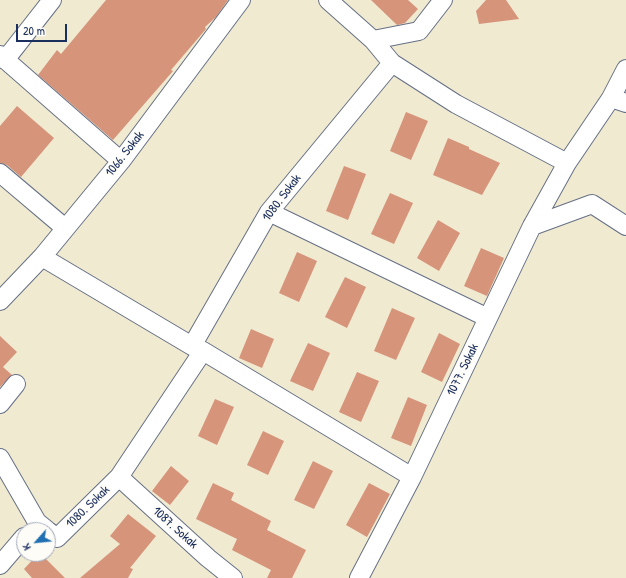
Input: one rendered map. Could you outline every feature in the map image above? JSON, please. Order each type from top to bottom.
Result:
[{"type":"street","points":[[52,0],[3,58],[121,161]]},
{"type":"street","name":"1066. Sokak","points":[[0,301],[42,257],[121,161],[241,0]]},
{"type":"street","points":[[328,0],[373,40],[392,63],[456,104],[568,163]]},
{"type":"street","points":[[373,40],[419,30],[442,0]]},
{"type":"street","name":"1080. Sokak","points":[[55,522],[119,477],[198,348],[269,212],[392,63]]},
{"type":"street","name":"1077. Sokak","points":[[359,578],[412,477],[532,226],[568,163],[619,100],[626,69]]},
{"type":"street","points":[[0,173],[66,228]]},
{"type":"street","points":[[532,226],[592,204],[626,226]]},
{"type":"street","points":[[269,212],[488,318]]},
{"type":"street","points":[[42,257],[198,348],[412,477]]},
{"type":"street","points":[[0,404],[16,384]]},
{"type":"street","points":[[0,458],[39,522]]},
{"type":"street","name":"1087. Sokak","points":[[119,477],[208,558],[233,578]]},
{"type":"street","points":[[0,564],[16,546]]},
{"type":"building","points":[[106,0],[228,0],[216,17],[205,27],[206,29],[171,70],[173,71],[113,140],[38,75],[57,50],[61,54]]},
{"type":"building","points":[[371,0],[408,0],[418,9],[405,23],[397,25]]},
{"type":"building","points":[[486,0],[506,0],[519,19],[479,24],[476,11]]},
{"type":"building","points":[[17,106],[54,138],[21,177],[7,165],[0,163],[0,126]]},
{"type":"building","points":[[406,112],[428,121],[411,160],[390,151]]},
{"type":"building","points":[[448,138],[500,163],[482,195],[433,175]]},
{"type":"building","points":[[344,166],[366,174],[348,220],[326,211]]},
{"type":"building","points":[[390,193],[413,203],[394,244],[371,234]]},
{"type":"building","points":[[438,220],[460,233],[439,271],[417,258]]},
{"type":"building","points":[[481,248],[504,258],[487,296],[464,286]]},
{"type":"building","points":[[297,252],[317,261],[299,302],[279,293]]},
{"type":"building","points":[[345,277],[366,287],[347,328],[325,317]]},
{"type":"building","points":[[392,308],[415,318],[396,360],[374,351]]},
{"type":"building","points":[[251,329],[274,339],[262,368],[239,358]]},
{"type":"building","points":[[439,333],[460,344],[442,382],[421,372]]},
{"type":"building","points":[[0,336],[17,352],[3,367],[12,375],[0,387]]},
{"type":"building","points":[[308,343],[330,353],[313,391],[290,381]]},
{"type":"building","points":[[357,372],[379,381],[361,422],[339,412]]},
{"type":"building","points":[[408,397],[427,405],[411,446],[391,438]]},
{"type":"building","points":[[215,399],[234,407],[217,445],[198,436]]},
{"type":"building","points":[[263,431],[284,441],[268,475],[247,465]]},
{"type":"building","points":[[313,461],[333,471],[314,509],[294,500]]},
{"type":"building","points":[[171,466],[189,481],[170,505],[152,491]]},
{"type":"building","points":[[213,483],[234,493],[231,500],[271,521],[267,530],[306,550],[292,578],[267,578],[271,570],[232,550],[237,539],[196,519]]},
{"type":"building","points":[[369,483],[390,494],[367,537],[346,525]]},
{"type":"building","points":[[128,514],[156,536],[130,568],[133,569],[128,578],[80,578],[120,544],[110,536]]},
{"type":"building","points":[[31,562],[49,562],[65,578],[32,578],[24,569]]}]
